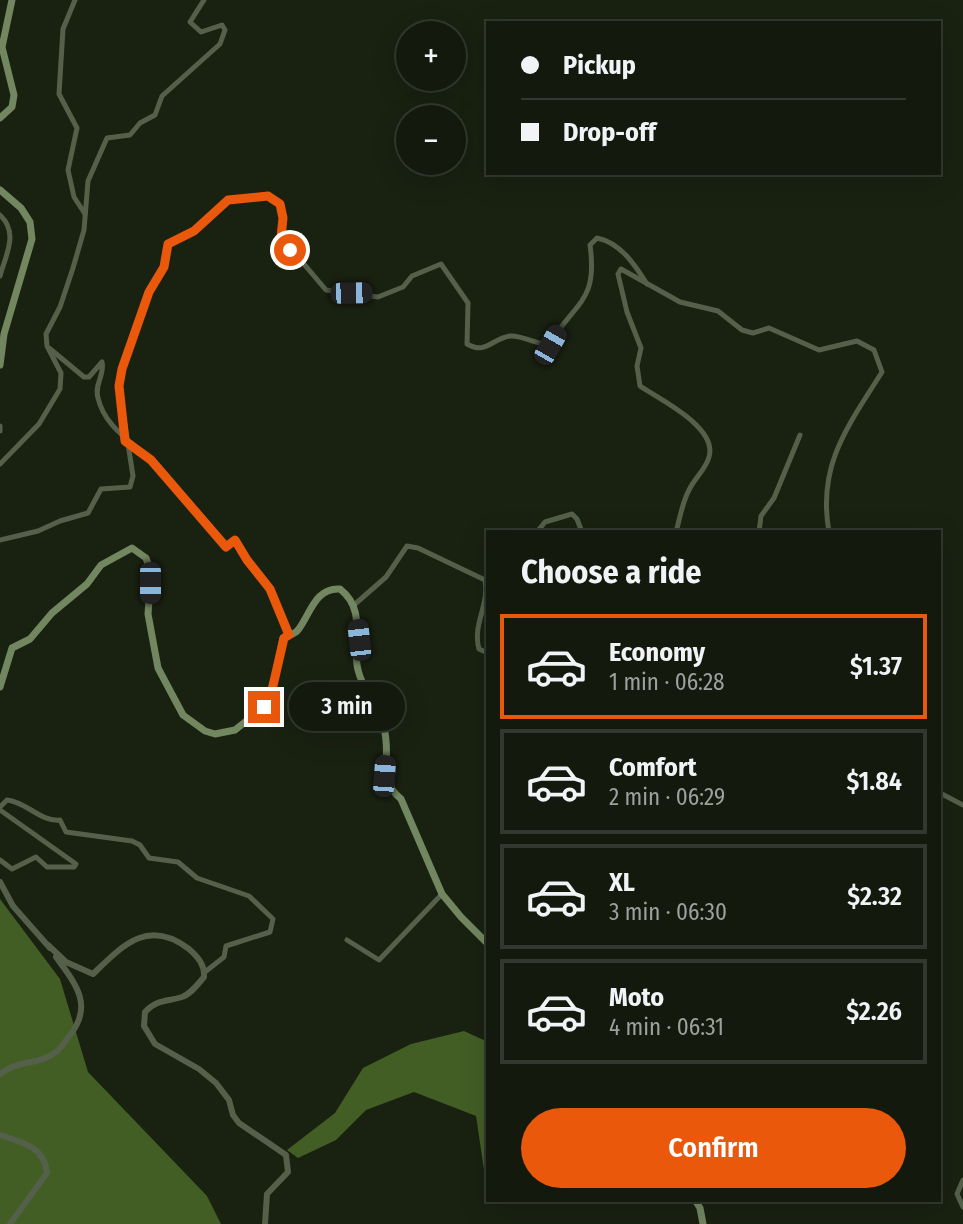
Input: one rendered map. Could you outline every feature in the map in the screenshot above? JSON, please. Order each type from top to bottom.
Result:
[{"type":"main road","points":[[0,118],[12,107],[14,95],[2,47],[12,0]]},
{"type":"main road","points":[[0,190],[21,208],[30,222],[32,239],[4,334],[0,365]]},
{"type":"main road","points":[[0,687],[12,648],[30,639],[52,613],[87,584],[101,565],[132,548],[146,558],[151,572],[148,614],[158,668],[183,715],[205,731],[226,734],[257,715],[269,699],[284,638],[296,632],[314,601],[329,590],[340,589],[354,605],[359,640],[358,671],[384,727],[384,776],[393,793],[401,799],[442,894],[486,941]]},
{"type":"main road","points":[[696,1202],[701,1208],[704,1224]]},
{"type":"street","points":[[75,0],[63,29],[59,94],[77,128],[68,170],[69,182],[74,197],[85,214]]},
{"type":"street","points":[[0,464],[28,431],[39,424],[60,388],[61,373],[49,348],[46,334],[64,294],[85,214],[88,181],[107,138],[130,135],[140,123],[155,115],[162,96],[220,44],[225,30],[222,25],[201,32],[190,22],[204,0]]},
{"type":"street","points":[[0,540],[38,531],[70,517],[88,513],[101,489],[130,487],[133,476],[125,441],[119,386],[122,369],[149,292],[164,267],[168,244],[194,231],[228,200],[268,196],[280,204],[283,218],[281,237],[326,290],[378,297],[403,287],[412,276],[441,264],[468,303],[467,344],[476,349],[485,349],[496,340],[512,336],[550,345],[561,325],[586,299],[593,279],[590,245],[597,239],[607,240],[626,255],[646,284]]},
{"type":"street","points":[[0,215],[9,225],[12,239],[0,276]]},
{"type":"street","points":[[677,530],[690,488],[709,457],[710,443],[701,429],[670,403],[640,386],[637,366],[641,348],[627,312],[618,274],[621,270],[680,302],[718,311],[742,331],[753,333],[769,328],[818,350],[857,341],[874,350],[882,372],[831,461],[825,492],[829,530]]},
{"type":"street","points":[[49,348],[84,377],[89,377],[102,362],[104,370],[96,388],[102,409],[125,441],[151,460],[226,547],[235,540],[270,589],[289,635]]},
{"type":"street","points":[[0,426],[0,431]]},
{"type":"street","points":[[759,530],[761,516],[774,498],[800,435]]},
{"type":"street","points":[[539,530],[545,522],[572,514],[581,530]]},
{"type":"street","points":[[354,605],[386,577],[407,546],[418,548],[485,580],[486,586]]},
{"type":"street","points":[[486,596],[478,620],[476,639],[479,649],[486,652]]},
{"type":"street","points":[[941,794],[963,805]]},
{"type":"street","points":[[0,860],[12,869],[36,858],[47,867],[74,867],[76,864],[0,809],[7,800],[15,801],[44,818],[60,820],[66,832],[133,842],[140,845],[149,858],[178,862],[197,878],[240,892],[259,904],[273,919],[270,932],[226,946],[223,957],[205,972]]},
{"type":"street","points":[[0,882],[13,906],[48,945],[66,962],[93,974],[120,947],[145,936],[162,935],[191,951],[202,962],[204,977],[186,996],[161,999],[151,1005],[145,1012],[145,1026],[149,1037],[162,1050],[182,1058],[216,1083],[239,1123],[286,1155],[288,1172],[267,1194],[265,1224]]},
{"type":"street","points":[[347,940],[379,960],[442,894]]},
{"type":"street","points":[[0,1074],[9,1066],[56,1053],[75,1029],[84,1007],[78,987],[48,945]]},
{"type":"street","points":[[0,1135],[32,1146],[46,1161],[47,1173],[10,1224]]},
{"type":"street","points":[[963,1180],[957,1194],[963,1207]]},
{"type":"green space","points":[[0,899],[60,979],[88,1072],[207,1196],[221,1224],[0,1224]]},
{"type":"green space","points":[[464,1031],[486,1041],[486,1184],[476,1116],[414,1092],[366,1110],[336,1140],[298,1158],[287,1150],[335,1113],[363,1068],[411,1044]]},
{"type":"route","points":[[264,707],[272,690],[284,638],[289,635],[270,589],[235,540],[226,547],[151,460],[125,441],[119,386],[126,355],[149,292],[164,267],[168,244],[194,231],[228,200],[268,196],[280,204],[283,218],[281,237],[290,250]]}]
